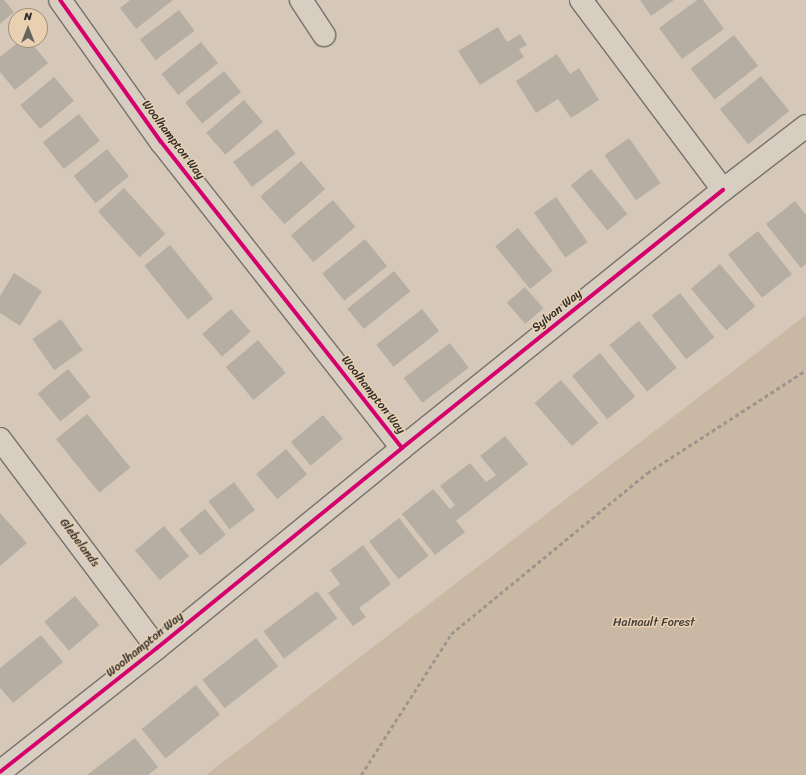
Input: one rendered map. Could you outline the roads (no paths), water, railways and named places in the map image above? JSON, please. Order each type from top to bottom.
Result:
[{"type":"street","name":"Woolhampton Way","points":[[0,772],[158,648],[402,448],[161,142],[60,0]]},
{"type":"street","points":[[301,0],[324,35]]},
{"type":"street","points":[[581,0],[723,190]]},
{"type":"street","name":"Sylvan Way","points":[[402,448],[723,190],[806,126]]},
{"type":"street","name":"Glebelands","points":[[0,439],[158,648]]},
{"type":"park label","name":"Hainault Forest","points":[[654,623]]}]
